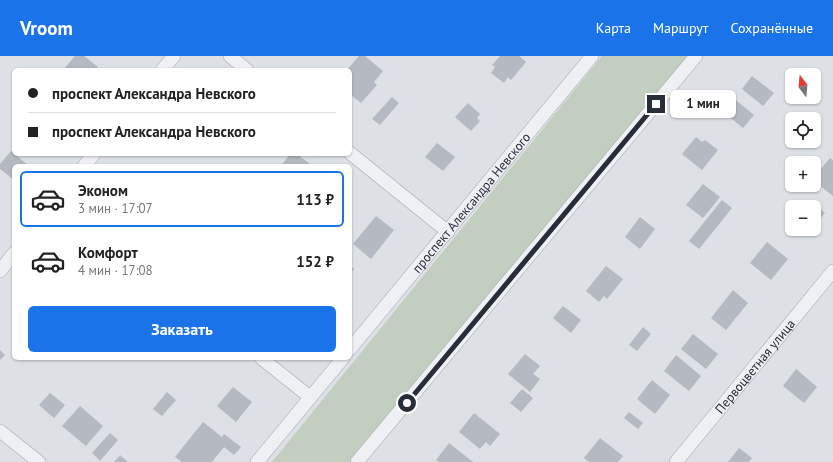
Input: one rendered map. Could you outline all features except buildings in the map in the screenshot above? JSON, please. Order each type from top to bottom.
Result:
[{"type":"street","points":[[164,68],[174,56]]},
{"type":"street","points":[[230,56],[245,68]]},
{"type":"street","name":"проспект Александра Невского","points":[[352,347],[592,56]]},
{"type":"street","points":[[357,462],[696,56]]},
{"type":"street","points":[[352,155],[448,232]]},
{"type":"street","points":[[86,164],[92,156]]},
{"type":"street","points":[[0,271],[12,256]]},
{"type":"street","name":"Первоцветная улица","points":[[676,462],[833,271]]},
{"type":"street","points":[[264,360],[310,397]]},
{"type":"street","points":[[257,462],[341,360]]},
{"type":"street","points":[[0,431],[39,462]]},
{"type":"green space","points":[[602,56],[688,56],[350,462],[272,462]]},
{"type":"route","points":[[407,403],[656,104]]}]
